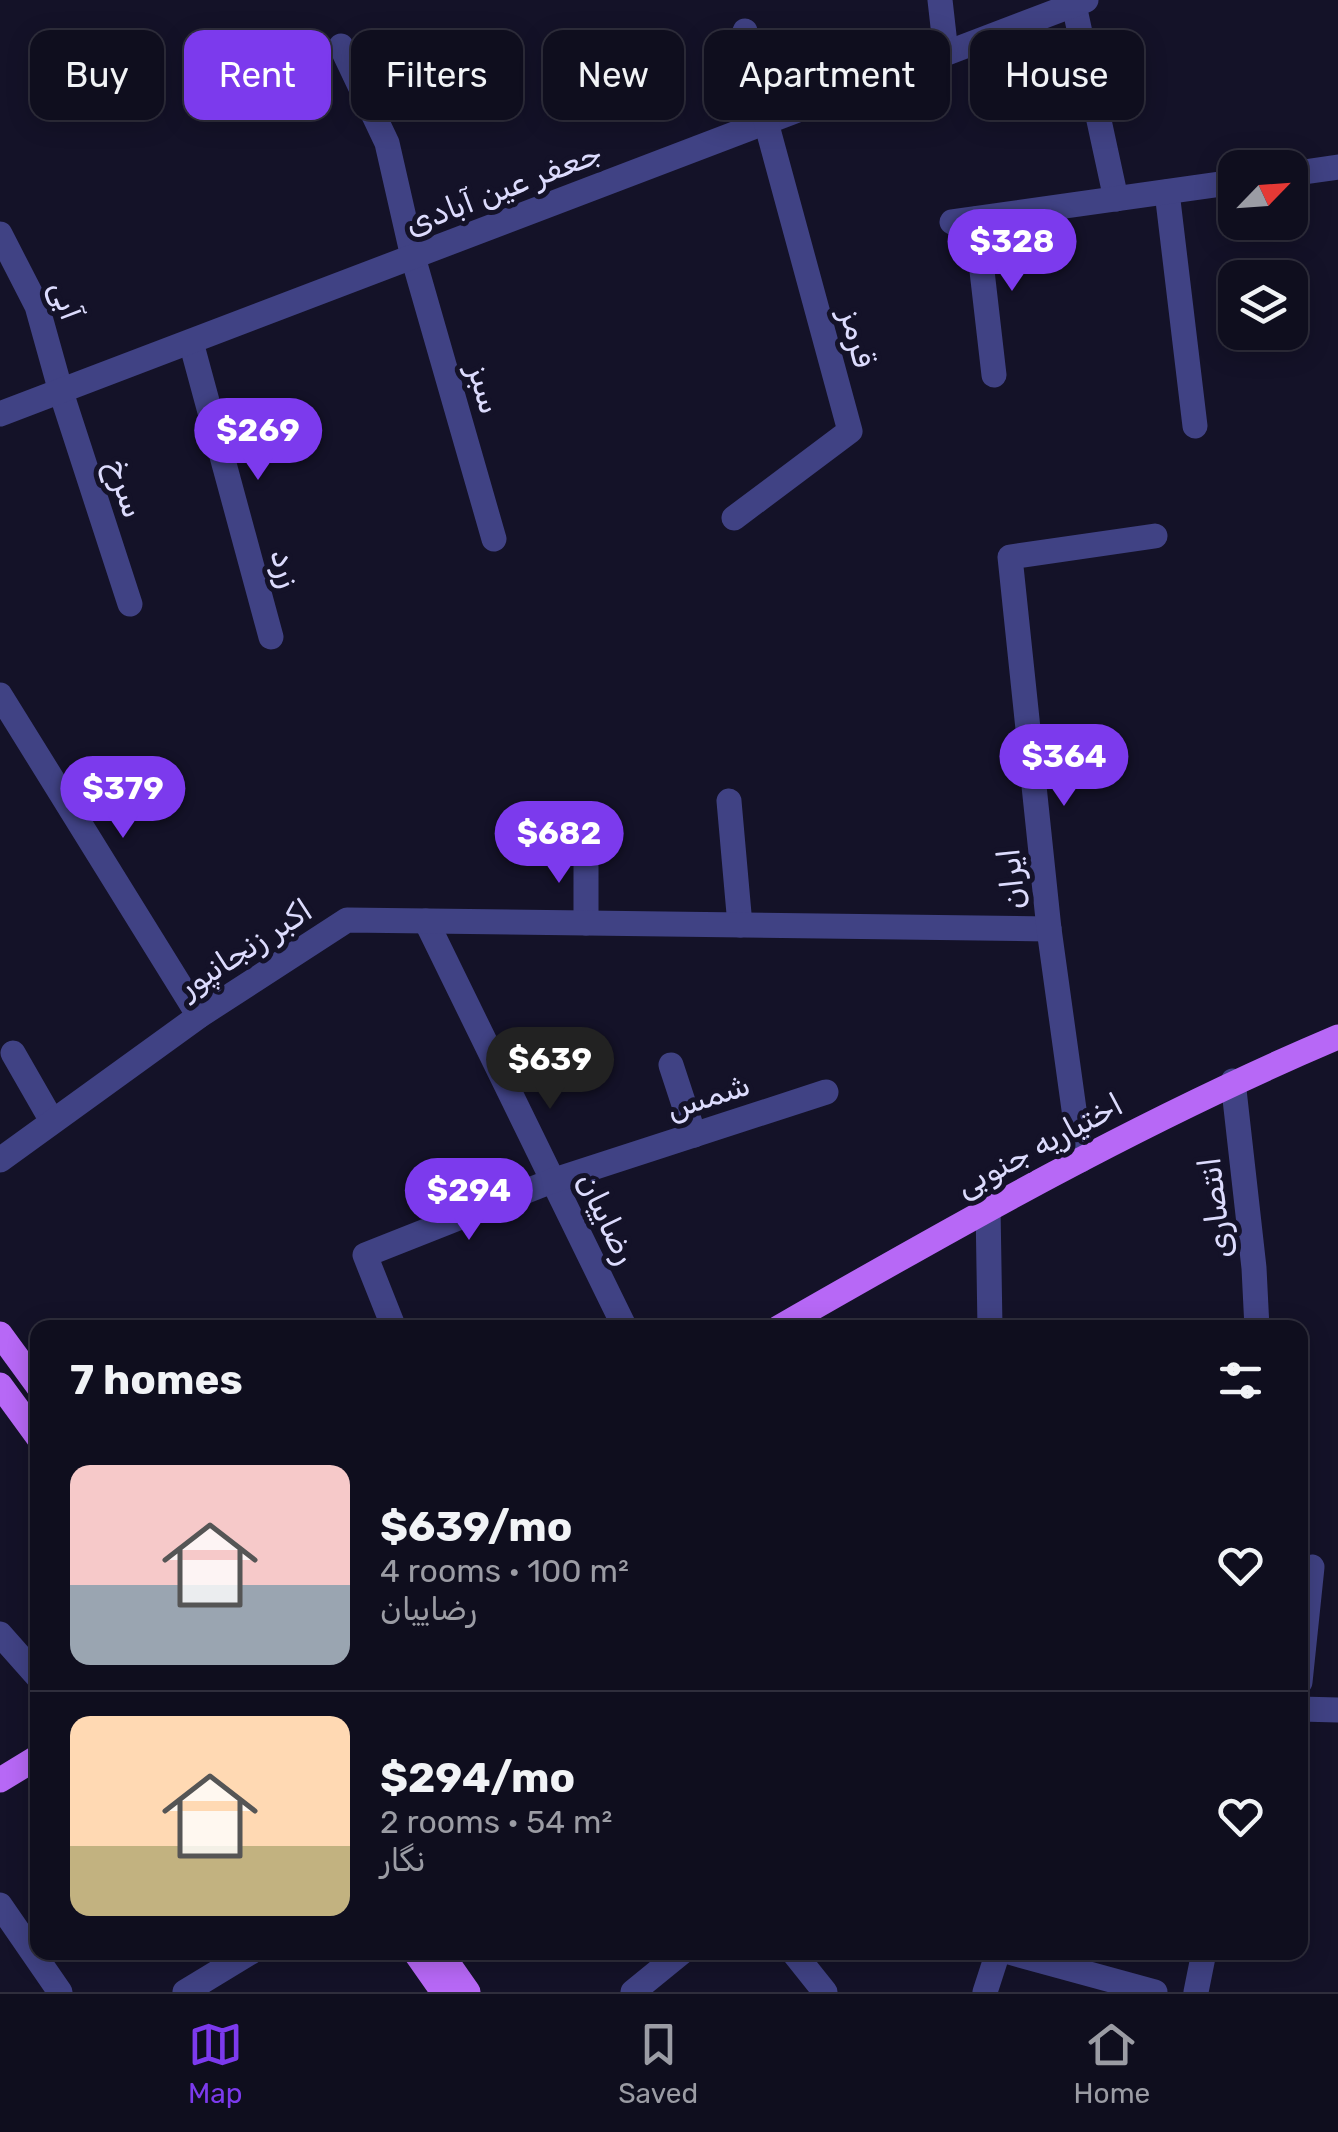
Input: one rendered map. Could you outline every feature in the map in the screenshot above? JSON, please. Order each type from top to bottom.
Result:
[{"type":"main road","name":"اختیاریه جنوبی","points":[[792,1320],[988,1208],[1233,1081],[1338,1037]]},
{"type":"main road","points":[[0,1334],[30,1375]]},
{"type":"main road","points":[[0,1386],[30,1426]]},
{"type":"main road","points":[[0,1780],[30,1763]]},
{"type":"main road","points":[[421,1960],[443,1992]]},
{"type":"main road","points":[[446,1960],[468,1992]]},
{"type":"street","points":[[940,0],[943,30]]},
{"type":"street","points":[[1080,2],[1116,199]]},
{"type":"street","name":"جعفر عین آبادی","points":[[950,51],[1080,2]]},
{"type":"street","name":"سبز","points":[[341,46],[387,143],[413,257],[494,539]]},
{"type":"street","name":"جعفر عین آبادی","points":[[0,414],[771,120]]},
{"type":"street","name":"قرمز","points":[[734,518],[850,431],[766,122]]},
{"type":"street","points":[[1308,171],[1338,167]]},
{"type":"street","points":[[994,375],[964,221],[1218,184]]},
{"type":"street","points":[[1167,192],[1195,426]]},
{"type":"street","name":"آبی","points":[[0,234],[38,306],[61,392]]},
{"type":"street","name":"زرد","points":[[191,342],[271,638]]},
{"type":"street","name":"سرخ","points":[[61,392],[130,604]]},
{"type":"street","name":"ایران","points":[[1081,1160],[1049,930],[1010,557],[1154,536]]},
{"type":"street","points":[[0,695],[199,1016]]},
{"type":"street","points":[[729,802],[740,926]]},
{"type":"street","points":[[586,848],[586,924]]},
{"type":"street","name":"اکبر زنجانپور","points":[[0,1160],[199,1016],[346,920],[1049,930]]},
{"type":"street","name":"رضاییان","points":[[426,921],[621,1320]]},
{"type":"street","points":[[13,1053],[52,1121]]},
{"type":"street","points":[[671,1065],[694,1135]]},
{"type":"street","name":"انتصاری","points":[[1233,1081],[1257,1320]]},
{"type":"street","name":"شمس","points":[[391,1320],[364,1255],[552,1181],[826,1092]]},
{"type":"street","points":[[988,1208],[990,1320]]},
{"type":"street","points":[[1308,1605],[1312,1567]]},
{"type":"street","points":[[0,1634],[30,1668]]},
{"type":"street","points":[[1308,1710],[1338,1710]]},
{"type":"street","points":[[0,1904],[30,1948]]},
{"type":"street","points":[[38,1960],[60,1992]]},
{"type":"street","points":[[200,1988],[239,1960]]},
{"type":"street","points":[[633,1992],[672,1960]]},
{"type":"street","points":[[799,1960],[824,1992]]},
{"type":"street","points":[[985,1992],[995,1960]]},
{"type":"street","points":[[1038,1960],[1155,1992]]},
{"type":"street","points":[[1196,1992],[1202,1960]]}]
